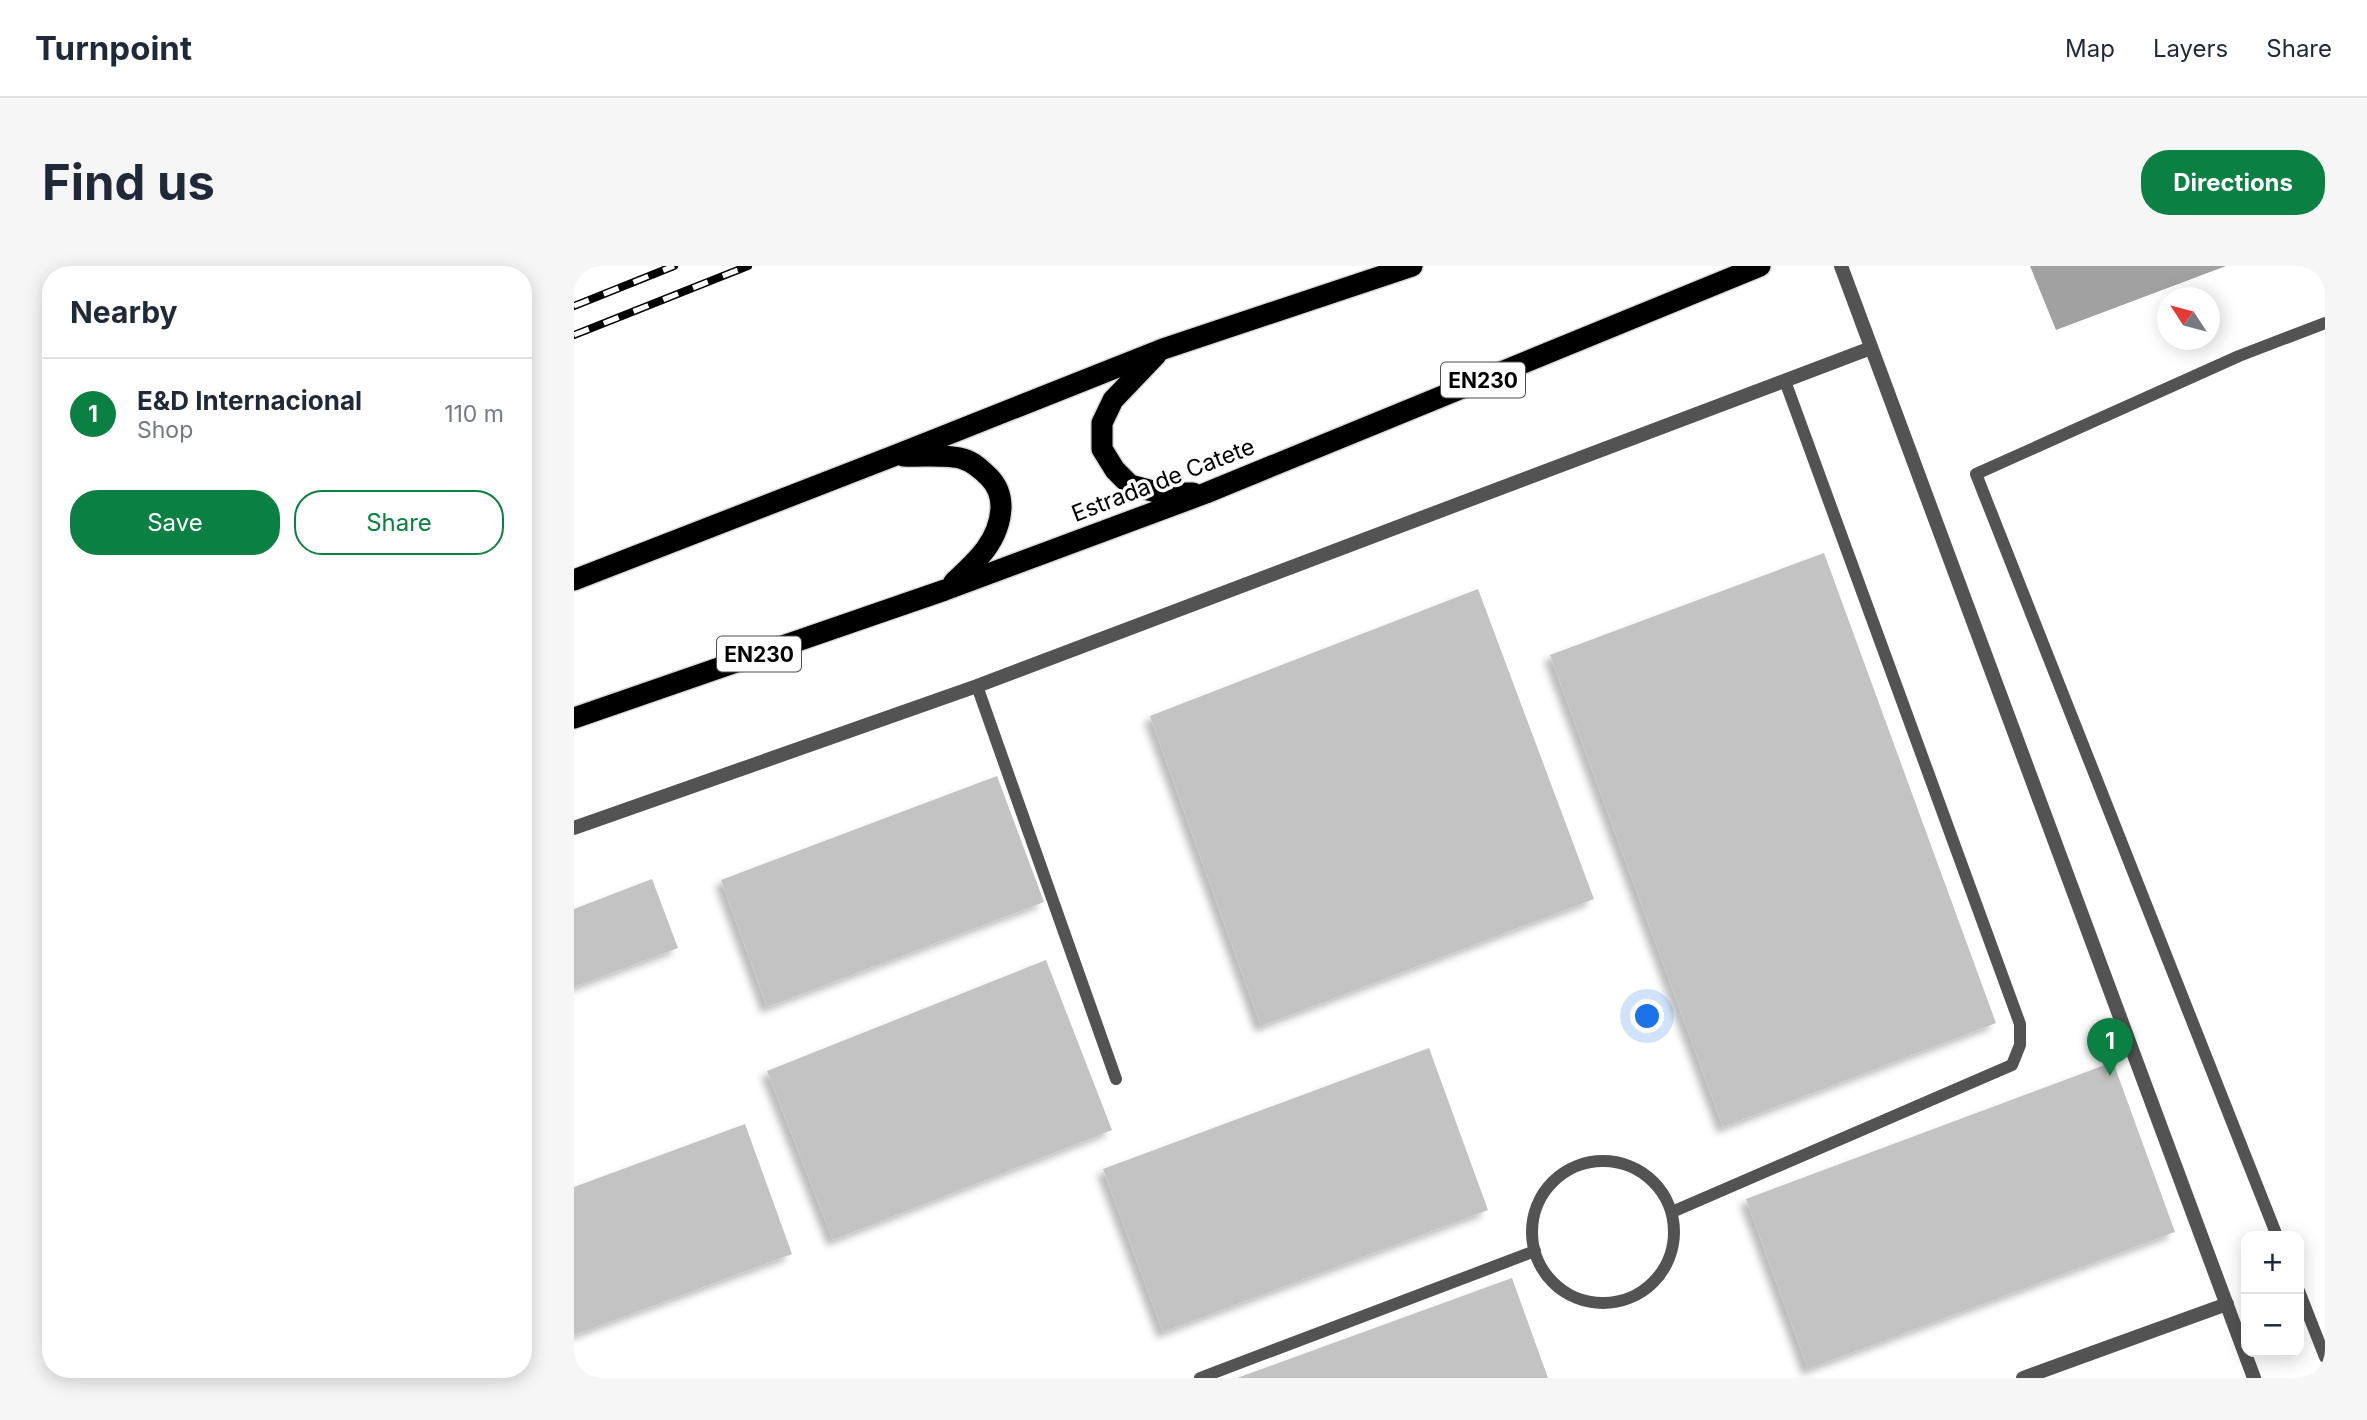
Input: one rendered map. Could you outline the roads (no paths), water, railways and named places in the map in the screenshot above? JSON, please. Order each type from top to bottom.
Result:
[{"type":"highway","name":"EN230","points":[[574,580],[896,456],[1163,349],[1412,266]]},
{"type":"highway","name":"Estrada de Catete","points":[[574,718],[945,590],[1206,493],[1760,266]]},
{"type":"highway","name":"EN230","points":[[1163,349],[1113,400],[1102,423],[1102,449],[1115,470],[1130,485],[1160,493],[1206,493]]},
{"type":"highway","name":"EN230","points":[[896,456],[962,458],[994,481],[1001,497],[1000,521],[990,544],[975,563],[945,590]]},
{"type":"street","points":[[1840,266],[2254,1378]]},
{"type":"street","points":[[574,828],[977,687],[1871,348]]},
{"type":"street","points":[[2023,1378],[2227,1304]]},
{"type":"lane","points":[[2275,1231],[1976,474],[2239,356],[2325,323]]},
{"type":"lane","points":[[1672,1212],[2012,1065],[2021,1045],[2020,1024],[1785,381]]},
{"type":"lane","points":[[977,687],[1116,1079]]},
{"type":"lane","points":[[1610,1160],[1642,1171],[1656,1182],[1666,1196],[1672,1212],[1675,1229],[1668,1263],[1658,1278],[1630,1298],[1597,1303],[1580,1300],[1551,1281],[1541,1267],[1535,1251],[1533,1217],[1548,1186],[1561,1174],[1592,1161],[1610,1160]]},
{"type":"lane","points":[[1200,1378],[1535,1251]]},
{"type":"lane","points":[[2300,1294],[2325,1357]]},
{"type":"railway","points":[[574,306],[674,266]]},
{"type":"railway","points":[[574,335],[748,266]]},
{"type":"place","name":"E&D Internacional","points":[[2110,1076]]}]
